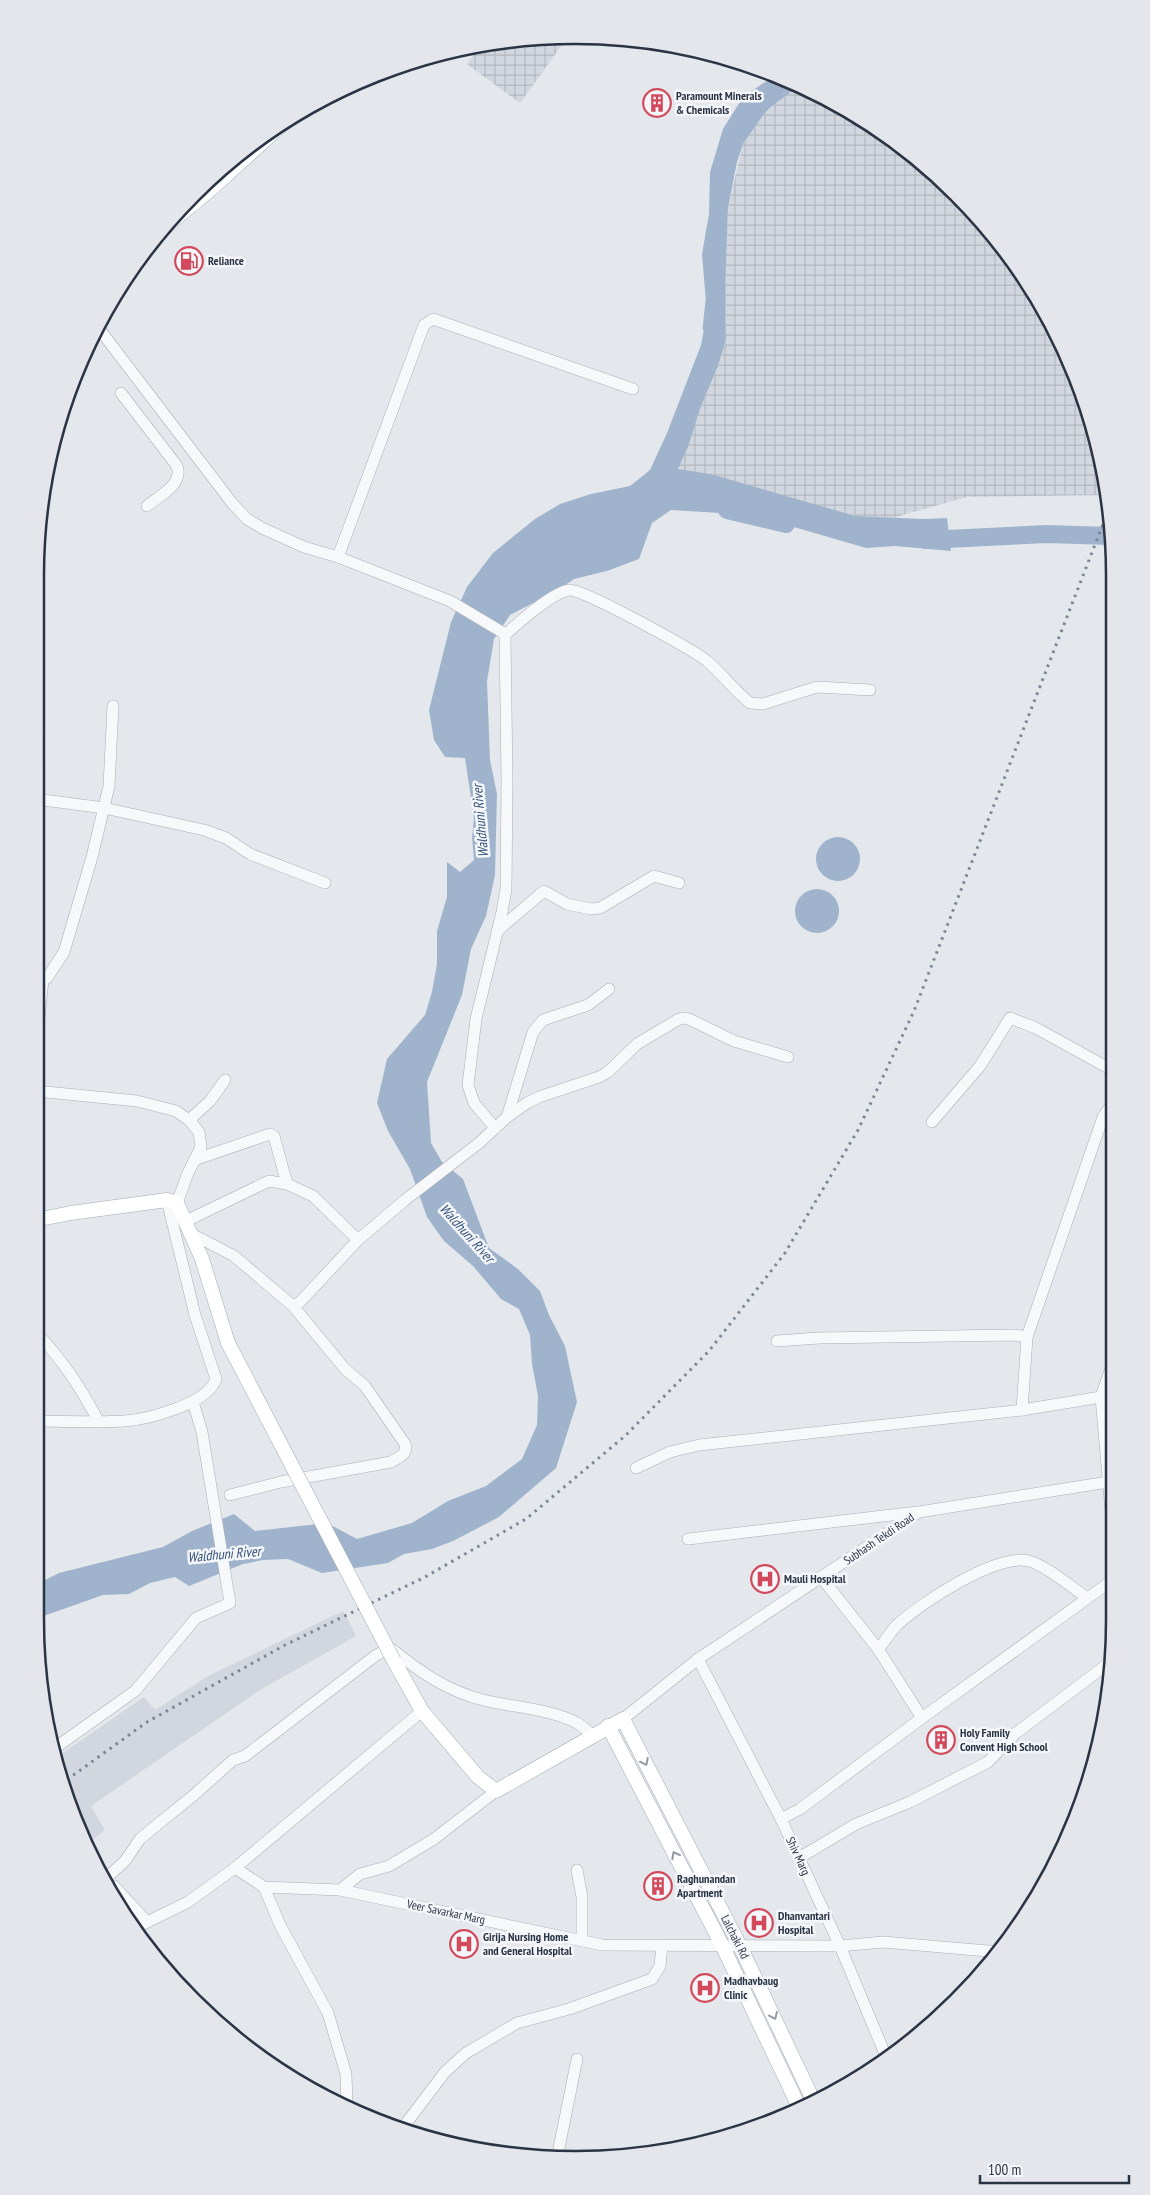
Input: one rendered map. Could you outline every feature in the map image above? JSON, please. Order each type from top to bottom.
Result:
[{"type":"main road","points":[[200,198],[229,173]]},
{"type":"main road","points":[[44,1218],[71,1213],[172,1202],[186,1221],[202,1259],[228,1344],[422,1712],[478,1777],[496,1791]]},
{"type":"main road","name":"Subhash Tekdi Road","points":[[496,1791],[623,1719]]},
{"type":"main road","name":"Lalchaki Rd","points":[[623,1719],[740,1946],[811,2096]]},
{"type":"main road","name":"Lalchaki Rd","points":[[608,1726],[722,1945],[796,2102]]},
{"type":"street","points":[[338,557],[424,325],[428,321],[433,319],[633,389]]},
{"type":"street","points":[[103,333],[232,503],[247,519],[304,547],[338,557],[450,601],[503,633]]},
{"type":"street","points":[[121,393],[177,466],[180,473],[177,481],[147,506]]},
{"type":"street","points":[[503,633],[562,592],[574,590],[612,606],[706,660],[750,703],[763,704],[817,687],[870,690]]},
{"type":"street","points":[[495,1128],[474,1103],[468,1085],[476,1020],[506,889],[507,780],[503,633]]},
{"type":"street","points":[[44,978],[54,969],[64,952],[92,858],[109,786],[113,706]]},
{"type":"street","points":[[44,800],[104,808],[216,834],[250,854],[325,883]]},
{"type":"street","points":[[497,931],[544,891],[567,904],[591,909],[600,908],[654,876],[679,883]]},
{"type":"street","points":[[507,1117],[533,1032],[538,1024],[543,1020],[588,1004],[609,989]]},
{"type":"street","points":[[294,1306],[300,1302],[358,1240],[527,1102],[599,1077],[608,1072],[637,1044],[683,1018],[689,1019],[734,1041],[788,1057]]},
{"type":"street","points":[[932,1122],[980,1066],[1010,1018],[1036,1028],[1106,1067]]},
{"type":"street","points":[[189,1120],[210,1101],[225,1080]]},
{"type":"street","points":[[44,1093],[137,1101],[176,1111],[189,1120],[200,1132],[201,1147],[172,1202],[195,1315],[216,1380],[213,1388],[193,1402],[176,1409],[127,1421],[44,1421]]},
{"type":"street","points":[[1022,1410],[1027,1337],[1106,1113]]},
{"type":"street","points":[[194,1160],[270,1134],[276,1139],[287,1184]]},
{"type":"street","points":[[186,1221],[269,1181],[287,1184],[313,1196],[358,1240]]},
{"type":"street","points":[[192,1234],[234,1256],[294,1306],[345,1369],[365,1386],[405,1444],[406,1449],[404,1454],[391,1462],[281,1482],[230,1495]]},
{"type":"street","points":[[777,1341],[819,1338],[1015,1335],[1027,1337]]},
{"type":"street","points":[[44,1340],[57,1354],[79,1384],[98,1422]]},
{"type":"street","points":[[1106,1381],[1100,1397],[1106,1461]]},
{"type":"street","points":[[636,1468],[670,1452],[699,1445],[1022,1410],[1100,1397],[1106,1394]]},
{"type":"street","points":[[59,1745],[136,1691],[196,1618],[230,1603],[202,1432],[193,1402]]},
{"type":"street","name":"Subhash Tekdi Road","points":[[623,1719],[698,1659],[919,1512],[1106,1482]]},
{"type":"street","points":[[688,1540],[919,1512]]},
{"type":"street","points":[[878,1649],[897,1626],[945,1590],[982,1568],[1016,1560],[1029,1561],[1039,1565],[1087,1598]]},
{"type":"street","points":[[821,1577],[878,1649],[922,1718]]},
{"type":"street","points":[[781,1819],[800,1809],[1106,1585]]},
{"type":"street","points":[[109,1875],[125,1861],[140,1839],[233,1760],[245,1756],[347,1677],[384,1651],[393,1650],[429,1678],[452,1689],[484,1700],[560,1717],[577,1723],[592,1735]]},
{"type":"street","name":"Shiv Marg","points":[[698,1659],[781,1819],[840,1946],[884,2052]]},
{"type":"street","points":[[799,1858],[856,1824],[910,1802],[988,1762],[1016,1733],[1104,1667]]},
{"type":"street","points":[[141,1925],[188,1902],[235,1868],[422,1712]]},
{"type":"street","points":[[340,1890],[360,1874],[389,1866],[434,1839],[496,1791]]},
{"type":"street","points":[[235,1868],[264,1887],[280,1925],[328,2012],[346,2074],[347,2099]]},
{"type":"street","points":[[577,1870],[582,1897],[582,1940]]},
{"type":"street","name":"Veer Savarkar Marg","points":[[264,1887],[340,1890],[602,1945],[840,1946],[883,1942],[989,1951]]},
{"type":"street","points":[[117,1889],[147,1922]]},
{"type":"street","points":[[406,2124],[445,2072],[466,2053],[517,2024],[568,2010],[652,1978],[660,1966],[662,1945]]},
{"type":"street","points":[[559,2151],[577,2059]]},
{"type":"shaded area","points":[[562,44],[520,103],[467,64],[475,53],[506,48]]},
{"type":"shaded area","points":[[793,91],[841,115],[870,133],[898,154],[951,199],[996,252],[1017,280],[1035,309],[1066,372],[1088,438],[1100,495],[967,497],[892,518],[855,516],[832,511],[711,474],[678,469],[688,447],[726,340],[725,294],[728,208],[743,144],[764,114],[785,92]]},
{"type":"shaded area","points":[[343,1611],[356,1636],[260,1690],[91,1806],[105,1830],[92,1841],[72,1791],[61,1754],[144,1697],[155,1710],[208,1676]]},
{"type":"water","name":"Waldhuni River","points":[[768,80],[793,91],[785,92],[764,114],[743,144],[737,162],[728,208],[725,294],[726,340],[688,447],[678,469],[711,474],[855,516],[923,519],[947,518],[951,551],[895,546],[866,548],[753,515],[671,510],[652,523],[639,559],[607,571],[574,579],[558,590],[510,615],[494,639],[487,681],[490,760],[497,794],[495,875],[486,916],[471,949],[462,995],[427,1082],[431,1143],[442,1162],[463,1179],[489,1248],[518,1269],[540,1291],[549,1315],[565,1346],[577,1402],[556,1468],[499,1517],[453,1541],[432,1549],[404,1554],[388,1563],[322,1573],[288,1559],[263,1560],[243,1564],[189,1586],[175,1577],[150,1583],[129,1594],[103,1595],[44,1616],[44,1580],[59,1573],[163,1547],[192,1531],[234,1514],[255,1531],[327,1523],[357,1539],[412,1523],[448,1501],[486,1486],[522,1459],[537,1425],[538,1396],[532,1364],[530,1335],[519,1309],[501,1299],[473,1266],[444,1241],[427,1217],[410,1169],[388,1131],[377,1103],[387,1059],[425,1015],[432,992],[437,964],[437,931],[447,897],[447,862],[460,872],[474,860],[472,837],[474,818],[465,758],[445,757],[434,740],[429,710],[451,622],[467,587],[493,553],[535,519],[560,504],[591,494],[630,486],[650,470],[667,433],[701,345],[707,314],[702,254],[709,214],[710,172],[723,129],[743,97]]},
{"type":"water","points":[[834,837],[842,837],[854,843],[860,859],[854,875],[842,881],[834,881],[822,875],[816,863],[816,855],[822,843]]},
{"type":"water","points":[[813,889],[821,889],[833,895],[839,911],[833,927],[821,933],[813,933],[801,927],[795,915],[795,907],[801,895]]},
{"type":"waterway","points":[[772,104],[791,90]]},
{"type":"waterway","points":[[704,329],[707,301]]},
{"type":"waterway","points":[[727,510],[786,524]]},
{"type":"waterway","points":[[926,540],[1046,534],[1105,536]]},
{"type":"railway","points":[[68,1779],[147,1722],[285,1645],[425,1577],[526,1519],[625,1436],[709,1351],[785,1253],[858,1130],[914,1011],[1103,523]]},
{"type":"place","name":"Paramount Minerals & Chemicals","points":[[657,103]]},
{"type":"place","name":"Reliance","points":[[189,261]]},
{"type":"place","name":"Mauli Hospital","points":[[765,1579]]},
{"type":"place","name":"Holy Family Convent High School","points":[[941,1740]]},
{"type":"place","name":"Raghunandan Apartment","points":[[658,1886]]},
{"type":"place","name":"Dhanvantari Hospital","points":[[759,1923]]},
{"type":"place","name":"Girija Nursing Home and General Hospital","points":[[464,1944]]},
{"type":"place","name":"Madhavbaug Clinic","points":[[705,1988]]}]
